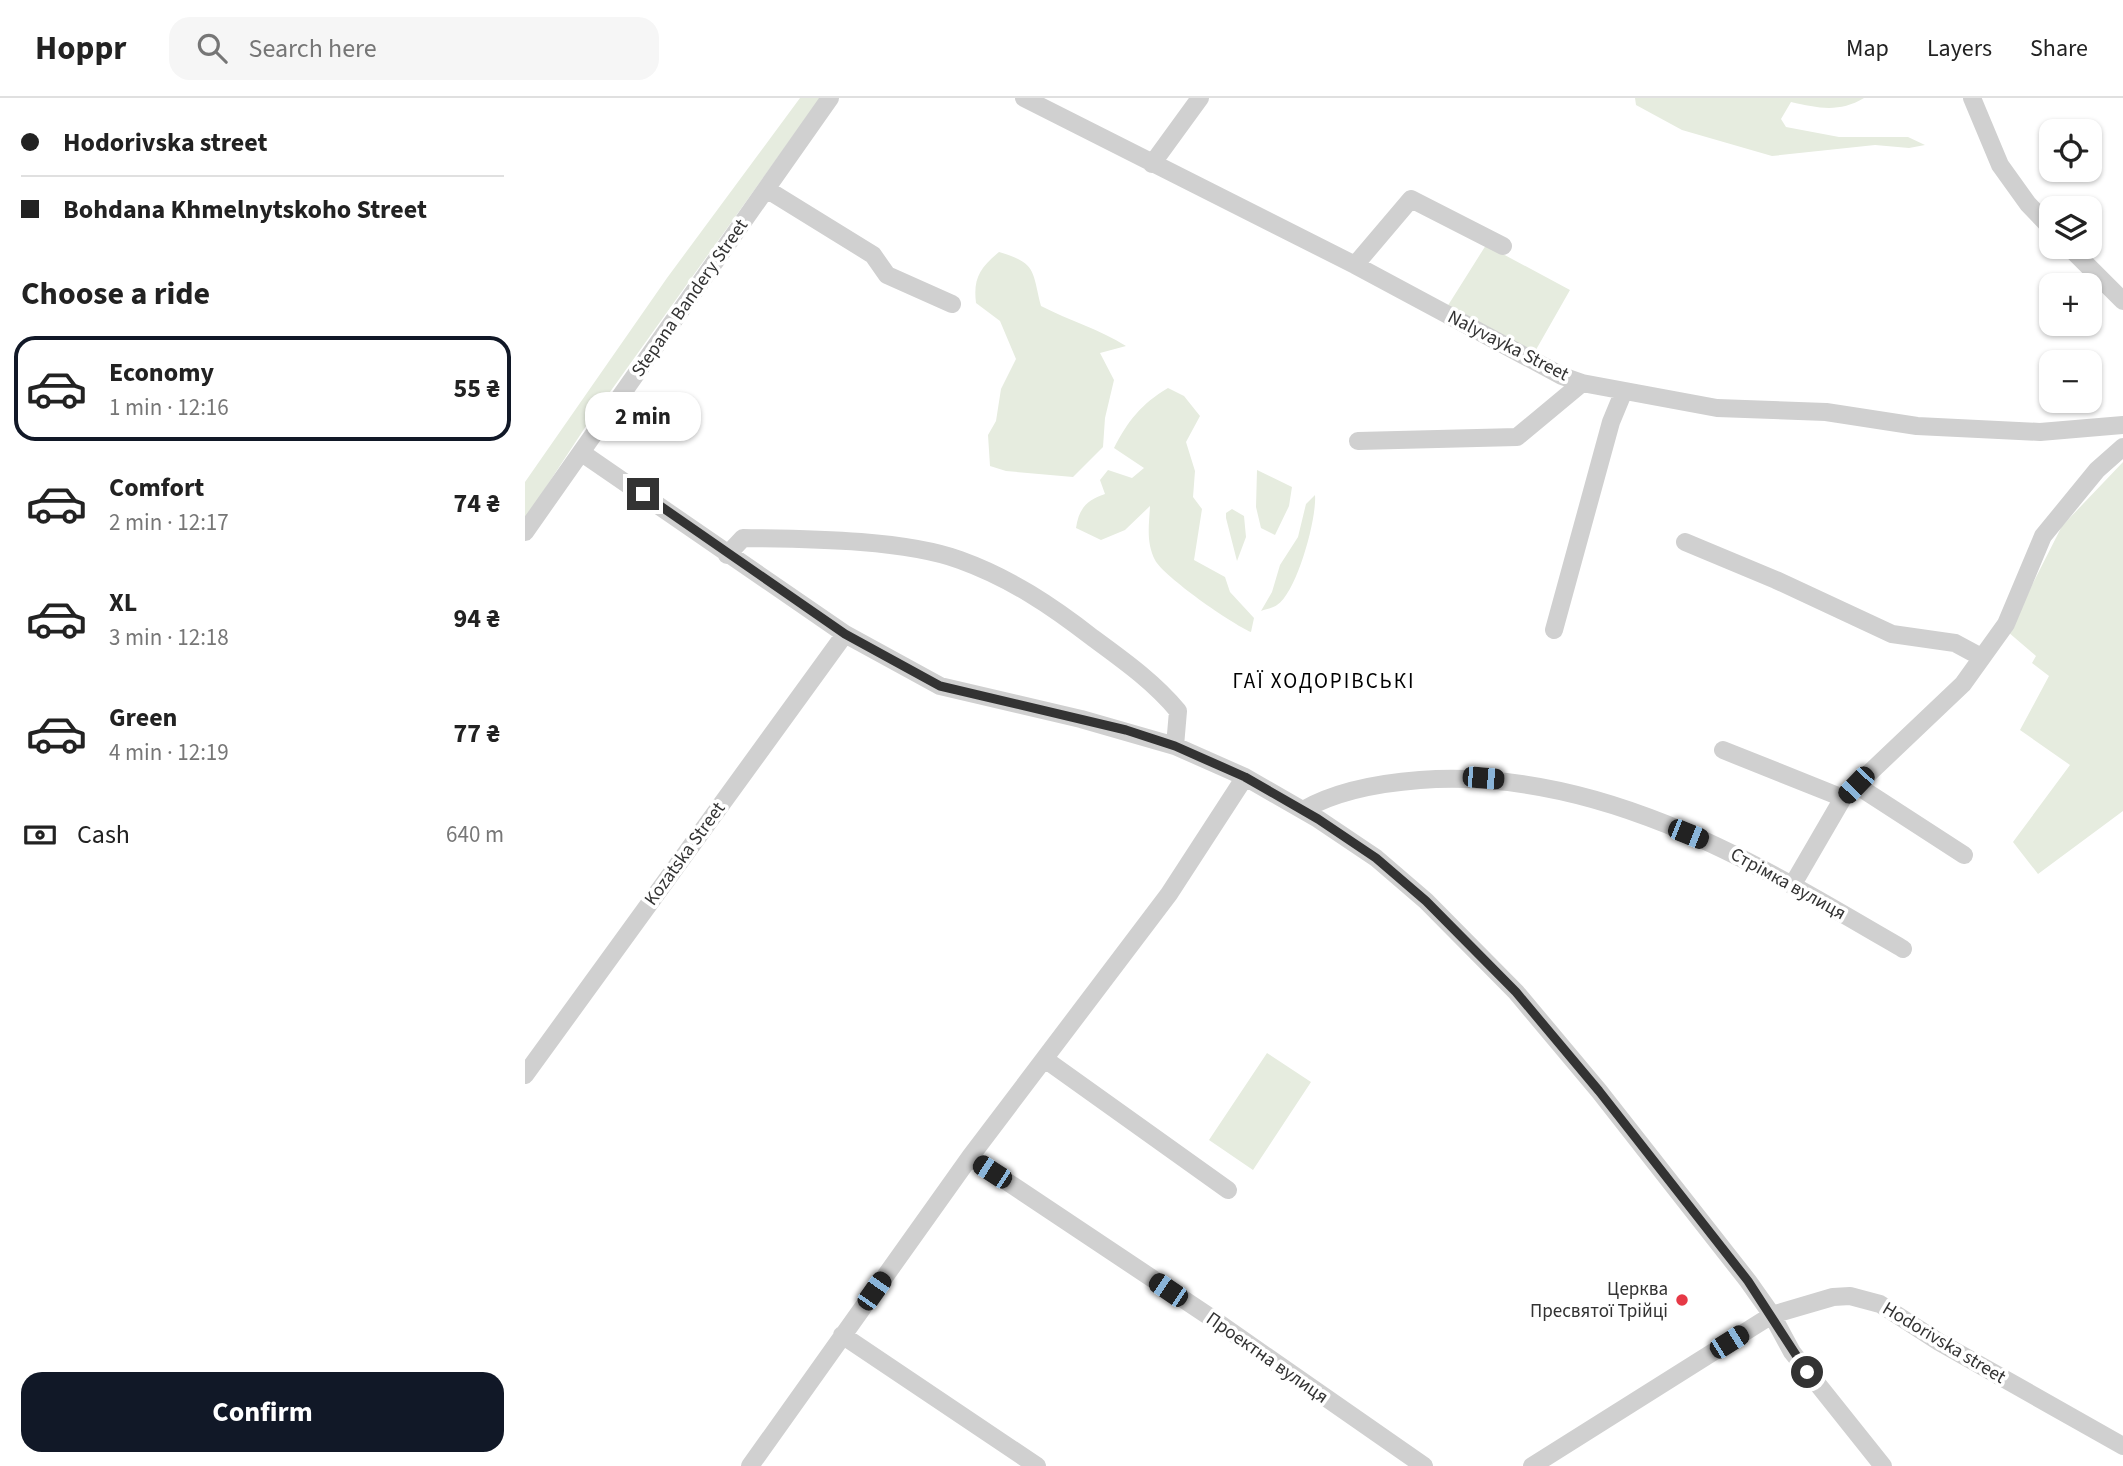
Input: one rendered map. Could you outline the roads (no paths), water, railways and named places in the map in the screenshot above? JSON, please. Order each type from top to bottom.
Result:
[{"type":"street","name":"Stepana Bandery Street","points":[[525,532],[830,98]]},
{"type":"street","name":"Nalyvayka Street","points":[[1024,98],[1356,265],[1562,376],[1582,383],[1623,393],[1717,408],[1826,412],[1917,426],[2040,432],[2123,425]]},
{"type":"street","points":[[1152,164],[1200,98]]},
{"type":"street","points":[[1972,98],[2000,164],[2039,215]]},
{"type":"street","points":[[766,189],[873,255],[887,275],[952,304]]},
{"type":"street","points":[[1356,265],[1411,199],[1503,246]]},
{"type":"street","points":[[2081,259],[2123,301]]},
{"type":"street","points":[[1358,441],[1517,436],[1582,383]]},
{"type":"street","points":[[1554,630],[1611,422],[1623,393]]},
{"type":"street","points":[[1793,884],[1850,791],[1945,703],[1981,657],[2015,608],[2043,536],[2087,481],[2123,447]]},
{"type":"street","points":[[582,453],[845,634],[940,686],[1092,721],[1175,746],[1245,777],[1303,810],[1376,858],[1426,901],[1516,992],[1599,1091],[1772,1315],[1792,1353],[1882,1466]]},
{"type":"street","points":[[727,555],[743,538],[813,539],[930,552],[991,572],[1030,592],[1062,614],[1165,695],[1178,711],[1175,746]]},
{"type":"street","points":[[1685,542],[1776,580],[1892,634],[1955,643],[1981,657]]},
{"type":"street","name":"Kozatska Street","points":[[525,1075],[845,634]]},
{"type":"street","points":[[1723,750],[1850,791],[1964,855]]},
{"type":"street","points":[[750,1466],[970,1157],[1169,894],[1245,777]]},
{"type":"street","name":"Стрімка вулиця","points":[[1303,810],[1319,801],[1361,788],[1405,781],[1464,777],[1551,786],[1633,811],[1733,853],[1793,884],[1903,949]]},
{"type":"street","points":[[1046,1060],[1228,1190]]},
{"type":"street","name":"Проектна вулиця","points":[[970,1157],[1213,1319],[1424,1466]]},
{"type":"street","name":"Hodorivska street","points":[[1532,1466],[1772,1315],[1833,1297],[1850,1296],[1880,1304],[1939,1342],[2123,1446]]},
{"type":"street","points":[[842,1335],[1037,1466]]},
{"type":"place","name":"Церква Пресвятої Трійці","points":[[1682,1300]]},
{"type":"district","name":"ГАЇ ХОДОРІВСЬКІ","points":[[1324,681]]}]
